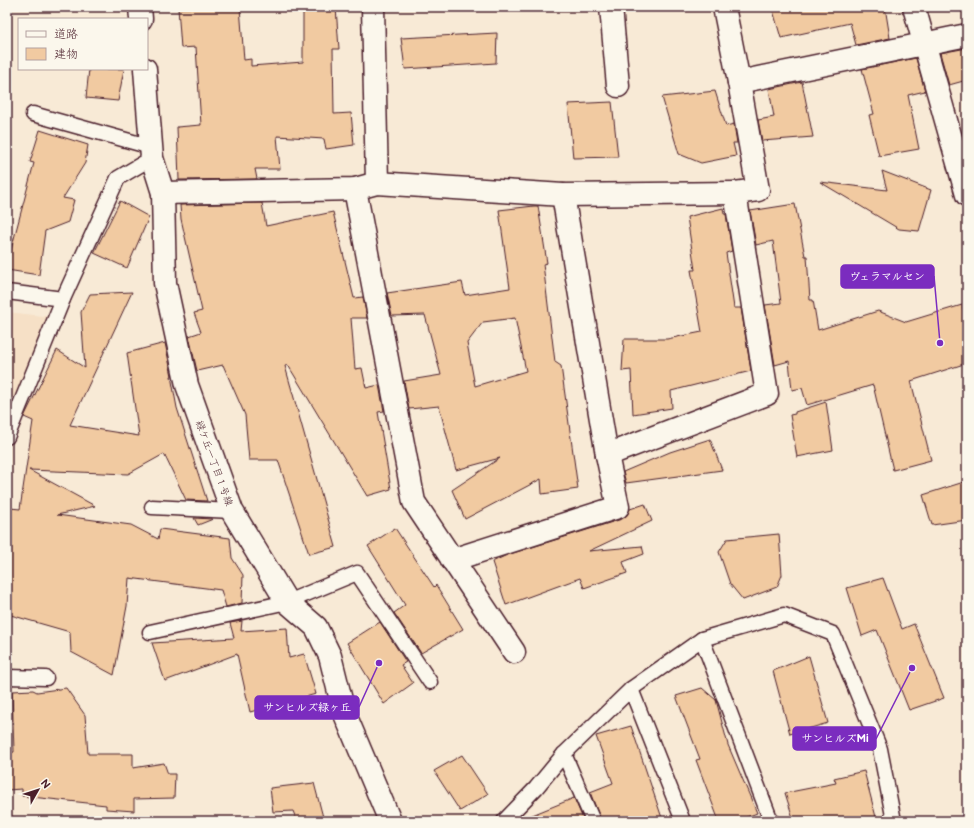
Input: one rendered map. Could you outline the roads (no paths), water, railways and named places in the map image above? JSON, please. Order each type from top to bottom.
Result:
[{"type":"street","points":[[140,7],[141,18]]},
{"type":"street","points":[[372,7],[377,183]]},
{"type":"street","points":[[611,7],[618,86]]},
{"type":"street","points":[[163,193],[355,189],[377,183],[563,195],[735,192],[758,190],[724,7]]},
{"type":"street","points":[[914,7],[967,195]]},
{"type":"street","points":[[739,82],[967,35]]},
{"type":"street","name":"緑ケ丘一丁目１号線","points":[[145,70],[152,153],[163,193],[165,283],[187,385],[232,511],[287,602],[316,627],[330,656],[344,712],[390,821]]},
{"type":"street","points":[[355,189],[414,502],[514,652]]},
{"type":"street","points":[[607,455],[767,394],[735,192]]},
{"type":"street","points":[[452,560],[618,507],[607,455],[563,195]]},
{"type":"lane","points":[[33,114],[152,153]]},
{"type":"lane","points":[[7,437],[63,299],[118,178],[152,153]]},
{"type":"lane","points":[[7,292],[63,299]]},
{"type":"lane","points":[[152,507],[232,511]]},
{"type":"lane","points":[[150,632],[287,602],[358,573],[430,682]]},
{"type":"lane","points":[[506,821],[564,754],[631,690],[702,639],[784,616],[833,634],[880,749],[894,821]]},
{"type":"lane","points":[[702,639],[771,821]]},
{"type":"lane","points":[[7,677],[46,678]]},
{"type":"lane","points":[[631,690],[683,821]]},
{"type":"lane","points":[[564,754],[593,821]]},
{"type":"place","name":"ヴェラマルセン","points":[[940,343]]},
{"type":"place","name":"サンヒルズ緑ヶ丘","points":[[379,663]]},
{"type":"place","name":"サンヒルズMi","points":[[912,668]]}]
